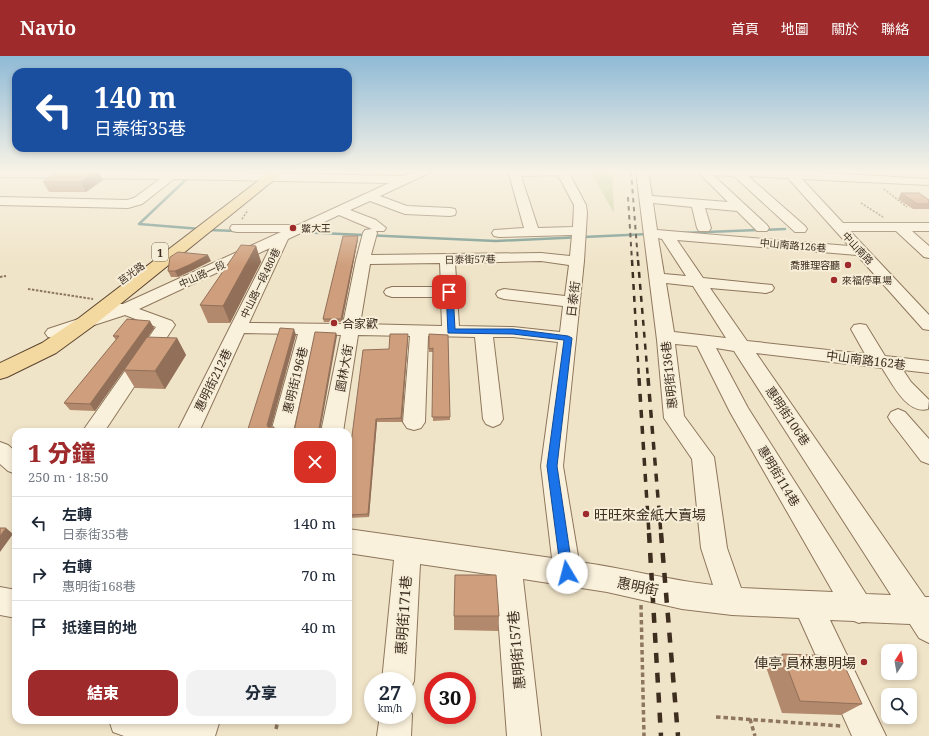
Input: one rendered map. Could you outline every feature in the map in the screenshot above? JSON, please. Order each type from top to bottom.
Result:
[{"type":"main road","name":"莒光路","points":[[86,322],[109,305],[234,203]]},
{"type":"main road","name":"莒光路","points":[[54,333],[109,305]]},
{"type":"main road","points":[[1,368],[34,361],[87,335],[109,305]]},
{"type":"main road","name":"1","points":[[1,368],[49,348],[86,322]]},
{"type":"main road","name":"1","points":[[1,368],[54,333]]},
{"type":"street","points":[[74,203],[128,204],[132,203]]},
{"type":"street","name":"中山路一段","points":[[109,305],[282,237],[358,203]]},
{"type":"street","points":[[385,203],[405,210],[450,212]]},
{"type":"street","points":[[523,203],[532,232]]},
{"type":"street","name":"日泰街","points":[[567,573],[552,466],[582,213],[579,203]]},
{"type":"street","name":"惠明街136巷","points":[[647,203],[659,234],[657,278],[674,418],[703,457],[714,548],[732,601]]},
{"type":"street","points":[[694,203],[738,206]]},
{"type":"street","points":[[697,203],[704,228]]},
{"type":"street","points":[[735,203],[762,228]]},
{"type":"street","points":[[769,203],[800,229]]},
{"type":"street","name":"中山南路","points":[[817,203],[929,325]]},
{"type":"street","name":"園林大街","points":[[333,428],[363,260],[374,231],[371,223],[340,211]]},
{"type":"street","points":[[839,227],[929,227]]},
{"type":"street","points":[[899,227],[929,254]]},
{"type":"street","points":[[237,228],[302,228]]},
{"type":"street","points":[[499,233],[580,231]]},
{"type":"street","name":"中山南路126巷","points":[[659,234],[862,252]]},
{"type":"street","name":"惠明街106巷","points":[[659,234],[698,282],[925,617]]},
{"type":"street","name":"中山路一段480巷","points":[[238,328],[282,237]]},
{"type":"street","name":"日泰街57巷","points":[[363,260],[541,257],[577,261]]},
{"type":"street","points":[[447,259],[451,331]]},
{"type":"street","points":[[657,278],[766,288]]},
{"type":"street","points":[[392,292],[449,292]]},
{"type":"street","points":[[504,294],[572,302]]},
{"type":"street","points":[[96,428],[166,325],[109,305]]},
{"type":"street","points":[[54,333],[86,322]]},
{"type":"street","points":[[238,328],[482,331],[513,332],[568,338]]},
{"type":"street","name":"惠明街212巷","points":[[190,428],[238,328]]},
{"type":"street","name":"惠明街196巷","points":[[283,428],[308,329]]},
{"type":"street","points":[[860,329],[904,387],[921,404]]},
{"type":"street","points":[[414,422],[419,331]]},
{"type":"street","points":[[482,331],[493,419]]},
{"type":"street","name":"中山南路162巷","points":[[665,337],[929,367]]},
{"type":"street","name":"惠明街114巷","points":[[703,341],[740,412],[859,609]]},
{"type":"street","points":[[898,417],[929,455]]},
{"type":"street","points":[[0,450],[12,461]]},
{"type":"street","name":"惠明街","points":[[352,542],[607,579],[682,595],[732,601],[859,609],[925,617]]},
{"type":"street","name":"惠明街171巷","points":[[399,672],[408,549]]},
{"type":"street","name":"惠明街157巷","points":[[508,565],[524,736]]},
{"type":"street","points":[[0,601],[12,603]]},
{"type":"street","points":[[808,606],[867,732]]},
{"type":"street","points":[[169,724],[202,727]]},
{"type":"street","points":[[394,736],[395,724]]},
{"type":"path","points":[[862,203],[899,227]]},
{"type":"path","points":[[901,203],[907,207]]},
{"type":"path","points":[[0,277],[6,276]]},
{"type":"path","points":[[28,289],[109,305]]},
{"type":"path","points":[[641,603],[644,736]]},
{"type":"path","points":[[716,717],[750,719],[867,732]]},
{"type":"path","points":[[750,719],[755,736]]},
{"type":"path","points":[[276,729],[277,724]]},
{"type":"green space","points":[[608,203],[614,203],[614,213]]},
{"type":"building","points":[[915,203],[929,203],[929,204]]},
{"type":"building","points":[[343,236],[358,236],[341,319],[323,319]]},
{"type":"building","points":[[241,245],[256,246],[223,306],[200,305]]},
{"type":"building","points":[[178,252],[208,255],[175,271],[168,271],[170,257]]},
{"type":"building","points":[[127,319],[150,321],[90,404],[64,403],[119,336],[113,336]]},
{"type":"building","points":[[280,328],[294,329],[267,425],[268,427],[274,428],[248,428]]},
{"type":"building","points":[[315,332],[336,333],[319,428],[295,428]]},
{"type":"building","points":[[390,334],[408,334],[401,418],[376,419],[368,514],[352,515],[352,436],[363,350],[389,349]]},
{"type":"building","points":[[429,334],[448,335],[450,417],[432,417],[433,348],[429,349]]},
{"type":"building","points":[[147,337],[177,338],[155,371],[124,370]]},
{"type":"building","points":[[0,528],[6,528],[0,536]]},
{"type":"building","points":[[455,575],[496,575],[499,616],[454,616]]},
{"type":"building","points":[[782,654],[840,656],[862,704],[800,701]]},
{"type":"waterway","points":[[161,203],[139,224],[201,229]]},
{"type":"waterway","points":[[681,233],[785,229]]},
{"type":"waterway","points":[[208,230],[237,231]]},
{"type":"waterway","points":[[298,232],[496,241],[648,234]]},
{"type":"railway","points":[[628,203],[632,261]]},
{"type":"railway","points":[[633,203],[638,261]]},
{"type":"railway","points":[[632,260],[639,379]]},
{"type":"railway","points":[[638,260],[648,379]]},
{"type":"railway","points":[[639,378],[649,534]]},
{"type":"railway","points":[[648,378],[661,534]]},
{"type":"railway","points":[[649,533],[661,736]]},
{"type":"railway","points":[[661,533],[678,736]]},
{"type":"place","name":"鱉大王","points":[[293,228]]},
{"type":"place","name":"喬雅理容聽","points":[[848,265]]},
{"type":"place","name":"來福停車場","points":[[834,280]]},
{"type":"place","name":"合家歡","points":[[334,323]]},
{"type":"place","name":"旺旺來金紙大賣場","points":[[586,514]]},
{"type":"place","name":"俥亭 員林惠明場","points":[[864,662]]},
{"type":"route","points":[[449,292],[451,331],[513,332],[568,338],[552,466],[567,573]]}]
